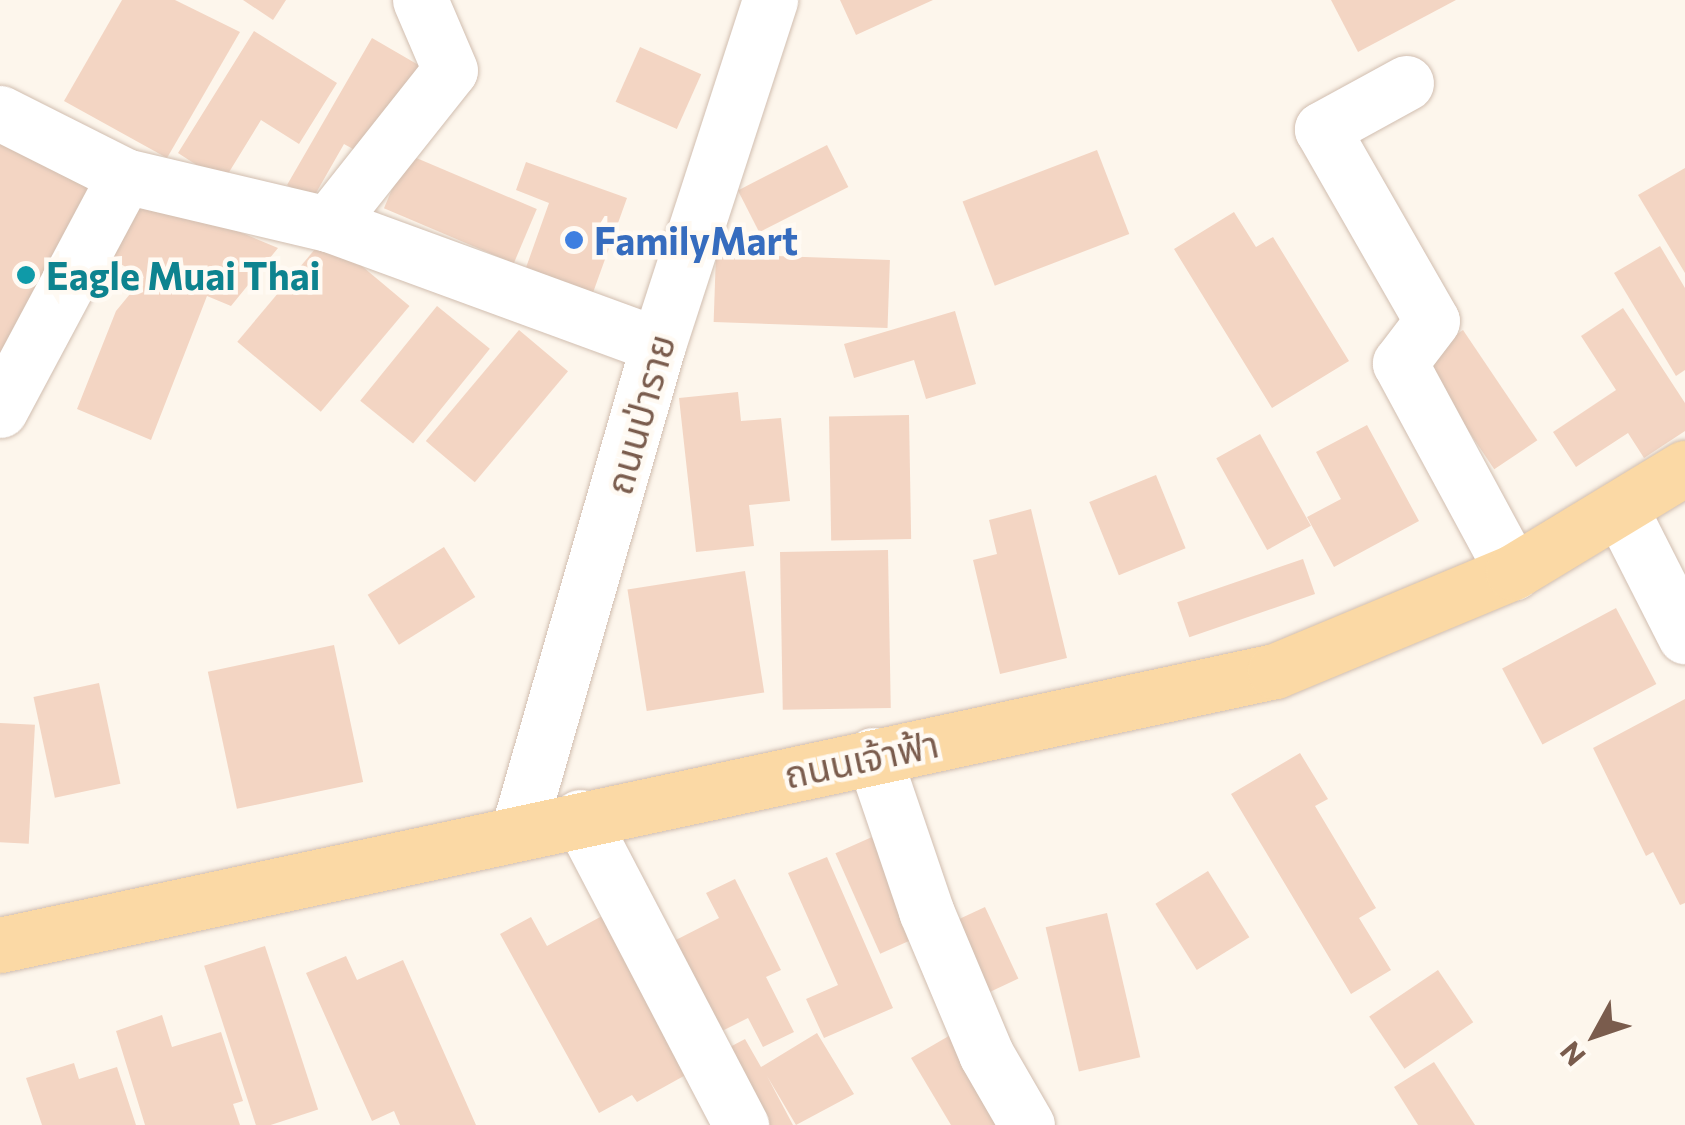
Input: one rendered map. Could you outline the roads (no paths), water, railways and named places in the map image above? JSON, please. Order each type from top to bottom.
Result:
[{"type":"main road","name":"ถนนเจ้าฟ้า","points":[[0,945],[1276,670],[1513,572],[1685,468]]},
{"type":"street","points":[[328,224],[450,70],[420,0]]},
{"type":"street","name":"ถนนป่าราย","points":[[518,831],[658,345],[770,0]]},
{"type":"street","points":[[1406,83],[1322,129],[1432,320],[1400,363],[1513,572]]},
{"type":"street","points":[[0,113],[125,176],[328,224],[658,345]]},
{"type":"street","points":[[0,410],[125,176]]},
{"type":"street","points":[[1620,508],[1685,636]]},
{"type":"street","points":[[873,755],[971,1018],[1027,1125]]},
{"type":"street","points":[[580,817],[741,1125]]},
{"type":"place","name":"FamilyMart","points":[[574,240]]},
{"type":"place","name":"Eagle Muai Thai","points":[[26,275]]}]
